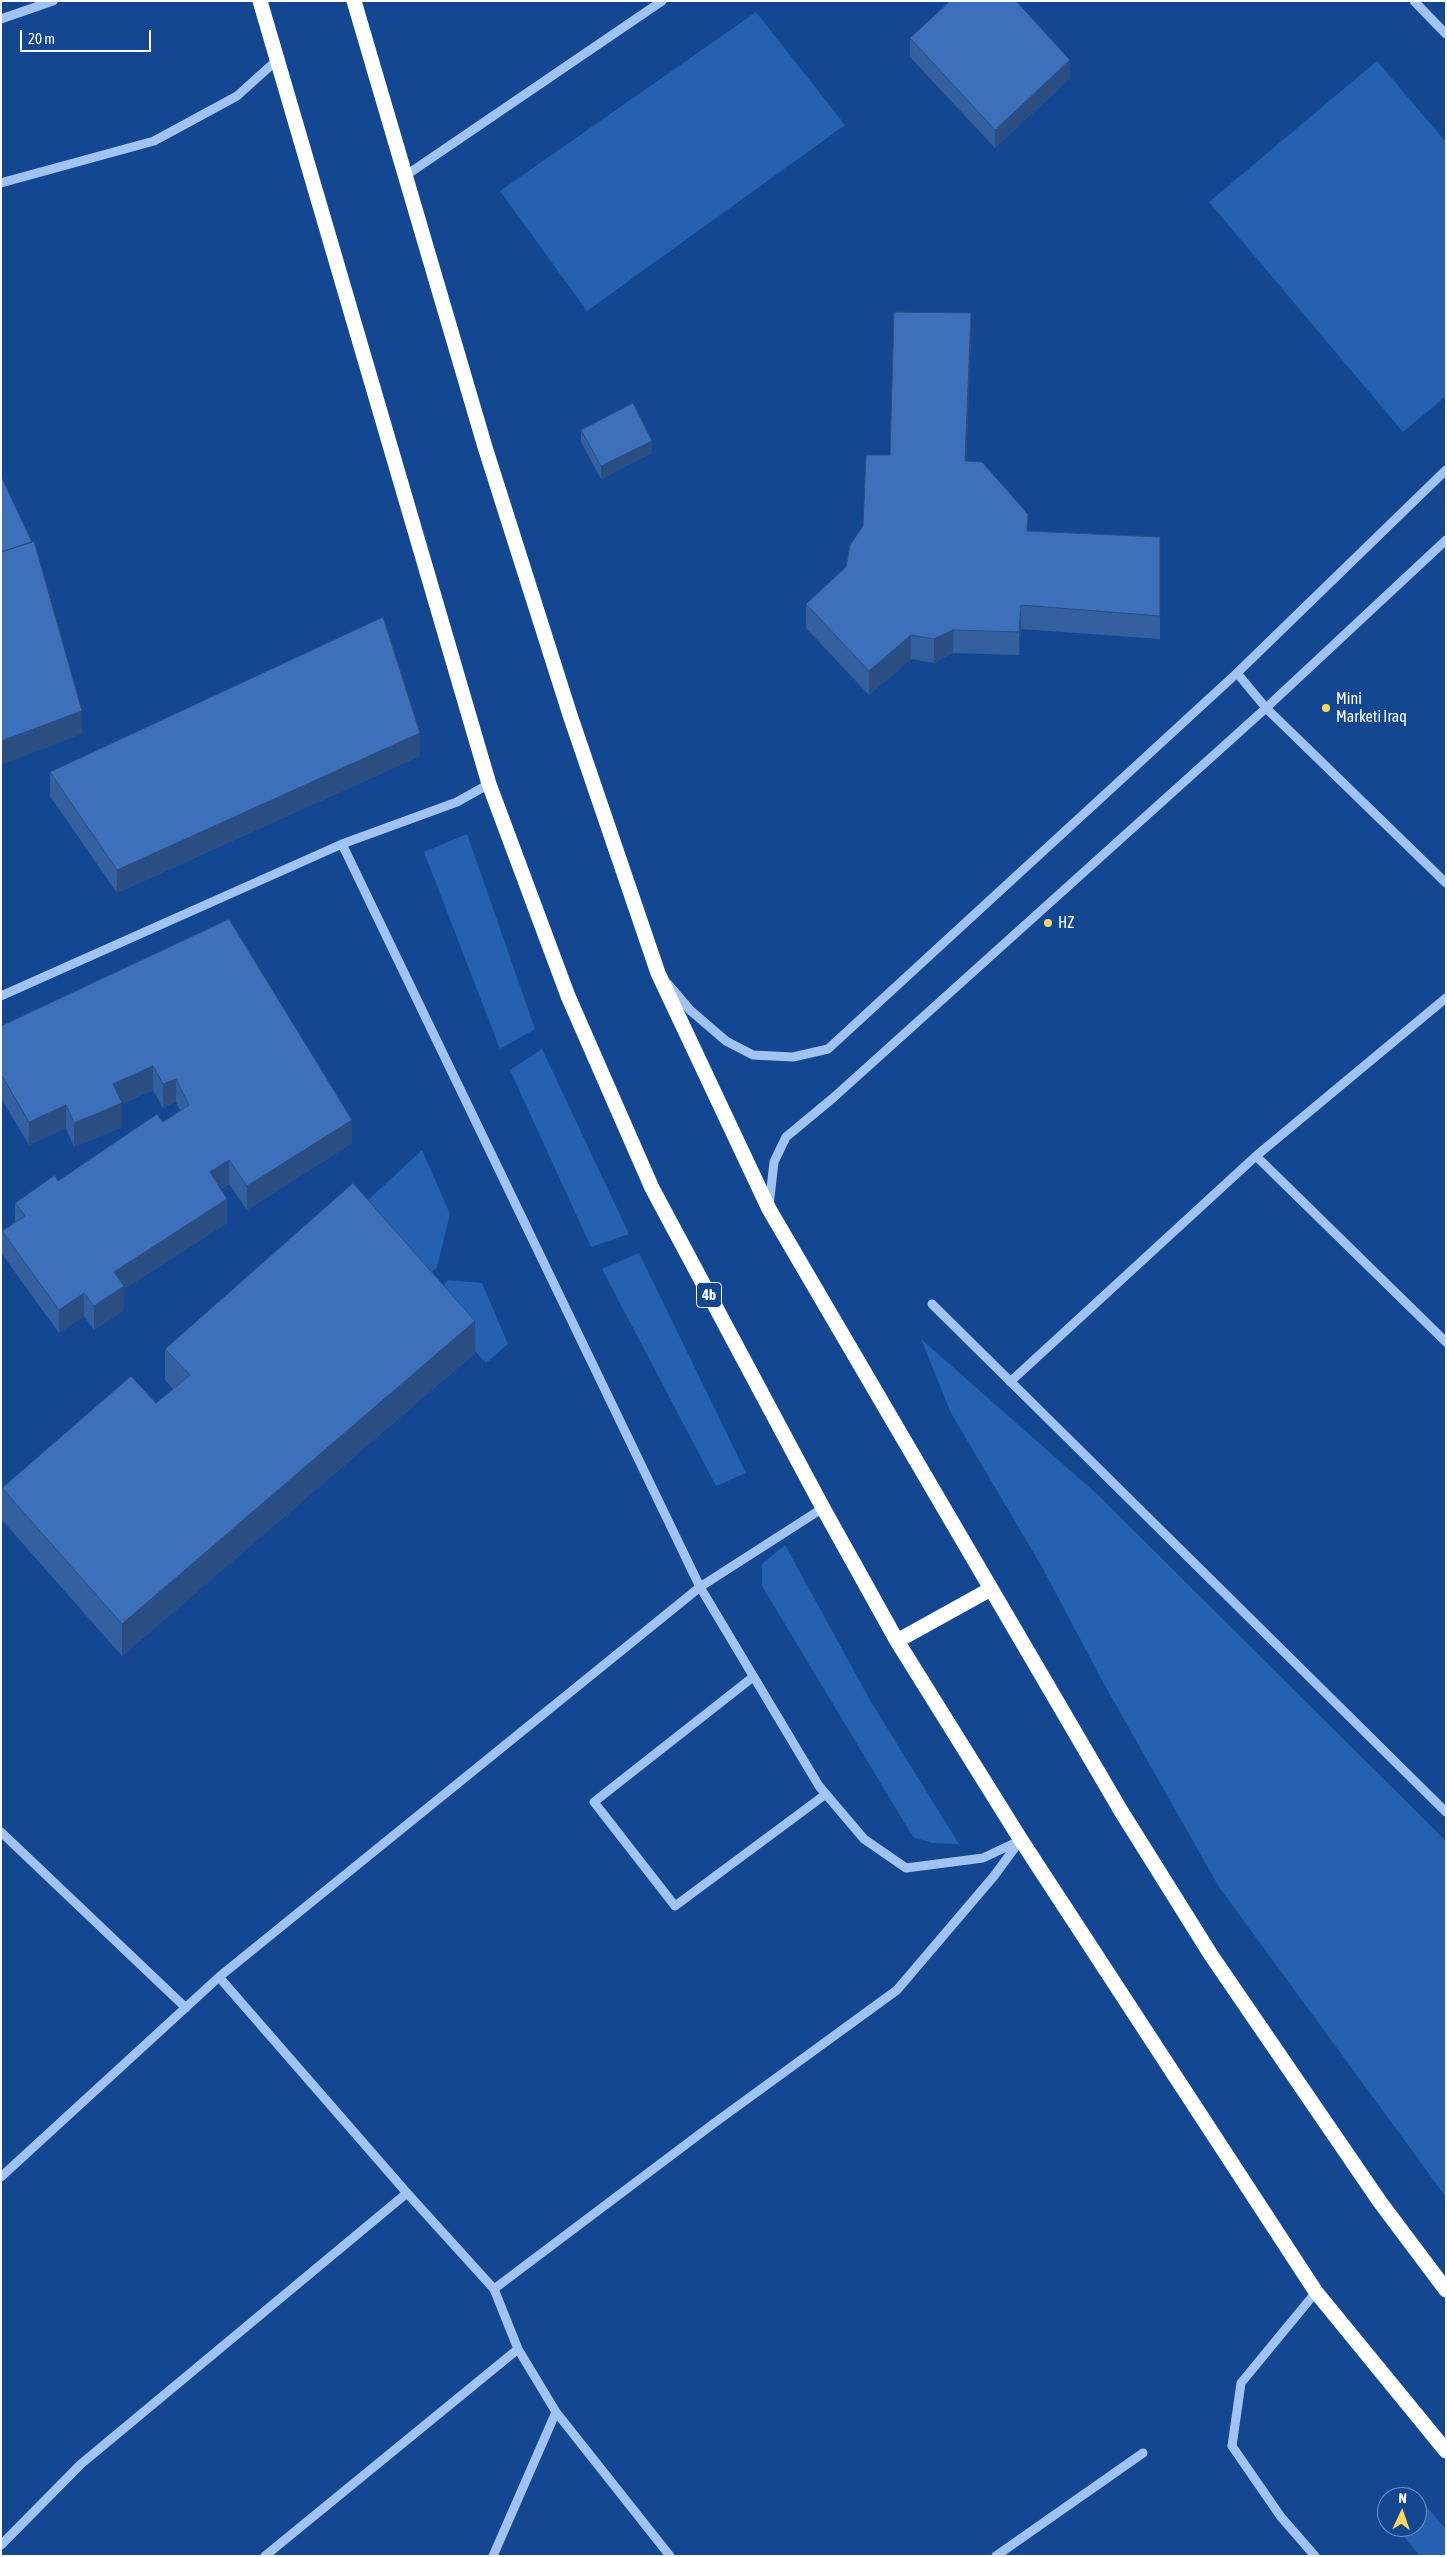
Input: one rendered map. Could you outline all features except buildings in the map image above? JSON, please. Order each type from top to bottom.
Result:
[{"type":"highway","name":"4b","points":[[260,1],[489,784],[568,996],[652,1188],[823,1508],[897,1640],[1021,1840],[1316,2292],[1446,2451]]},
{"type":"highway","points":[[354,1],[496,484],[570,716],[658,973],[769,1208],[989,1590],[1121,1811],[1211,1955],[1380,2202],[1446,2290]]},
{"type":"highway","points":[[897,1640],[989,1590]]},
{"type":"street","points":[[1,19],[53,1]]},
{"type":"street","points":[[405,176],[662,1]]},
{"type":"street","points":[[1414,1],[1446,34]]},
{"type":"street","points":[[1,183],[154,141],[237,96],[277,60]]},
{"type":"street","points":[[658,973],[690,1010],[719,1035],[753,1055],[793,1057],[828,1049],[1237,673],[1446,470]]},
{"type":"street","points":[[769,1208],[774,1162],[786,1137],[833,1098],[1266,708],[1446,540]]},
{"type":"street","points":[[1237,673],[1266,708],[1446,883]]},
{"type":"street","points":[[1,996],[342,844],[457,802],[489,784]]},
{"type":"street","points":[[342,844],[700,1587],[753,1677],[826,1794],[864,1839],[906,1868],[982,1858],[1021,1840]]},
{"type":"street","points":[[1010,1382],[1256,1156],[1446,998]]},
{"type":"street","points":[[1256,1156],[1446,1342]]},
{"type":"street","points":[[932,1304],[1446,1812]]},
{"type":"street","points":[[1,2178],[219,1977],[700,1587],[823,1508]]},
{"type":"street","points":[[753,1677],[594,1802],[675,1906],[826,1794]]},
{"type":"street","points":[[1,1832],[186,2008]]},
{"type":"street","points":[[494,2289],[897,1990],[994,1876],[1021,1840]]},
{"type":"street","points":[[219,1977],[407,2193],[494,2289],[518,2349],[556,2412],[670,2556]]},
{"type":"street","points":[[1,2545],[81,2464],[407,2193]]},
{"type":"street","points":[[1315,2556],[1281,2517],[1232,2446],[1241,2383],[1316,2292]]},
{"type":"street","points":[[265,2556],[518,2349]]},
{"type":"street","points":[[493,2556],[556,2412]]},
{"type":"street","points":[[996,2556],[1143,2453]]},
{"type":"shaded area","points":[[756,12],[845,125],[587,311],[500,191]]},
{"type":"shaded area","points":[[1377,61],[1446,142],[1446,396],[1403,432],[1209,202]]},
{"type":"shaded area","points":[[467,834],[535,1029],[500,1049],[424,852]]},
{"type":"shaded area","points":[[542,1049],[629,1234],[591,1247],[510,1070]]},
{"type":"shaded area","points":[[422,1150],[450,1214],[437,1267],[416,1286],[353,1214]]},
{"type":"shaded area","points":[[639,1253],[746,1473],[716,1486],[602,1269]]},
{"type":"shaded area","points":[[448,1280],[482,1283],[508,1344],[486,1363],[431,1303]]},
{"type":"shaded area","points":[[921,1339],[1098,1495],[1446,1841],[1446,2197],[1219,1887],[1104,1684],[1042,1567],[951,1413]]},
{"type":"shaded area","points":[[785,1545],[871,1702],[959,1844],[932,1843],[913,1837],[762,1586],[762,1564]]},
{"type":"shaded area","points":[[1427,2507],[1446,2529],[1446,2556],[1420,2556],[1404,2537],[1427,2537]]},
{"type":"place","name":"Mini Marketi Iraq","points":[[1326,708]]},
{"type":"place","name":"HZ","points":[[1048,923]]}]
